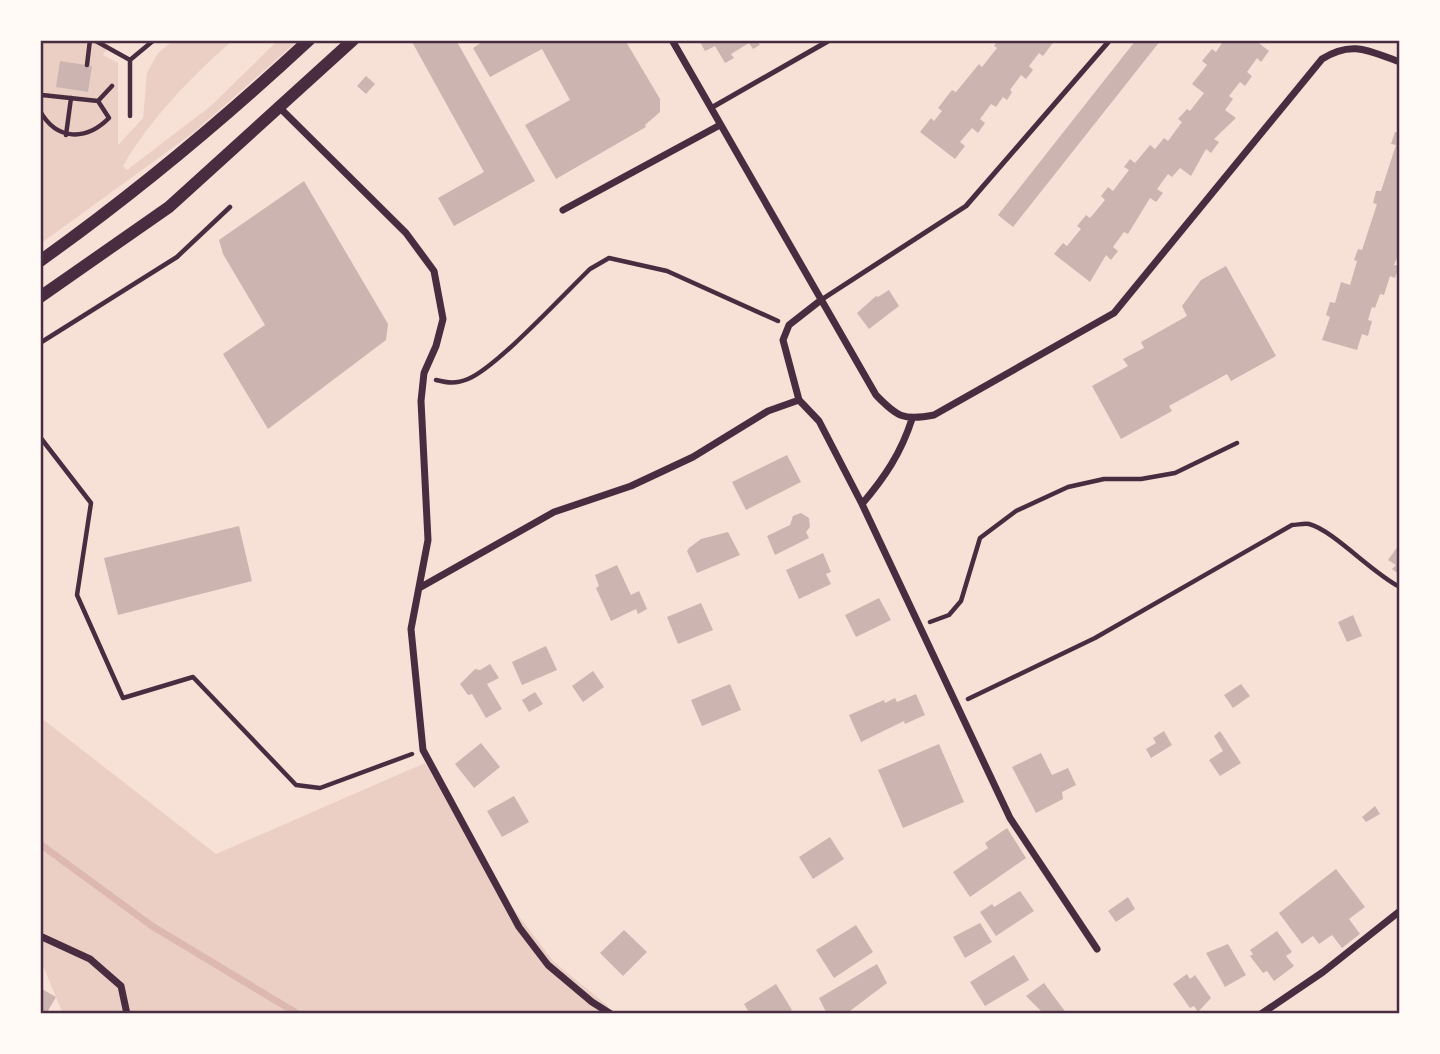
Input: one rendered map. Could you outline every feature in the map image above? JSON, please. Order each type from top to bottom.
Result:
[{"type":"street","points":[[40,261],[121,199],[269,78],[310,40]]},
{"type":"street","points":[[40,297],[169,207],[281,109],[353,40]]},
{"type":"street","points":[[672,40],[876,395],[893,412],[912,419],[934,415],[1114,313],[1322,59],[1341,48],[1361,48],[1400,62]]},
{"type":"street","points":[[281,109],[406,233],[434,271],[443,319],[436,346],[424,373],[421,401],[428,540],[411,629],[423,750],[519,927],[548,965],[611,1014]]},
{"type":"street","points":[[563,210],[720,125]]},
{"type":"street","points":[[821,300],[789,325],[783,340],[799,400],[819,421],[862,503],[1010,818],[1097,949]]},
{"type":"street","points":[[421,587],[554,512],[631,486],[693,457],[768,411],[799,400]]},
{"type":"street","points":[[862,503],[881,482],[903,447],[912,419]]},
{"type":"street","points":[[1261,1014],[1323,972],[1400,911]]},
{"type":"street","points":[[40,936],[90,960],[121,986],[127,1014]]},
{"type":"lane","points":[[711,108],[830,40]]},
{"type":"lane","points":[[821,300],[966,206],[1110,40]]},
{"type":"path","points":[[87,65],[92,40],[130,60]]},
{"type":"path","points":[[130,60],[154,40]]},
{"type":"path","points":[[130,60],[130,116]]},
{"type":"path","points":[[98,101],[112,86]]},
{"type":"path","points":[[40,88],[41,97],[98,101]]},
{"type":"path","points":[[66,135],[71,98]]},
{"type":"path","points":[[40,111],[56,131],[78,136],[92,131],[109,118],[98,101]]},
{"type":"path","points":[[40,343],[177,257],[230,207]]},
{"type":"path","points":[[424,373],[450,384],[470,379],[490,365],[590,269],[609,258],[667,271],[789,325]]},
{"type":"path","points":[[40,438],[91,503],[77,595],[123,698],[193,677],[296,785],[320,788],[423,750]]},
{"type":"path","points":[[919,627],[949,615],[961,601],[980,538],[1016,511],[1068,487],[1104,479],[1141,479],[1175,473],[1237,443]]},
{"type":"path","points":[[956,705],[1094,638],[1292,525],[1309,524],[1326,533],[1384,580],[1400,587]]},
{"type":"shaded area","points":[[40,40],[111,41],[103,55],[118,63],[118,145],[143,118],[147,73],[158,53],[174,40],[233,40],[187,83],[159,115],[123,166],[127,170],[212,105],[278,40],[299,40],[193,133],[40,244]]},
{"type":"shaded area","points":[[40,717],[216,854],[425,763],[512,907],[554,962],[608,1006],[606,1014],[63,1014],[44,968],[40,967]]},
{"type":"building","points":[[411,40],[456,40],[535,181],[454,226],[438,198],[484,172]]},
{"type":"building","points":[[485,40],[625,40],[660,99],[660,112],[646,127],[556,179],[525,125],[570,100],[542,49],[490,77],[473,48]]},
{"type":"building","points":[[699,40],[757,40],[760,45],[753,49],[749,43],[731,54],[734,58],[725,63],[715,46],[705,51]]},
{"type":"building","points":[[998,40],[1055,40],[1043,56],[1039,53],[1029,66],[1033,70],[1026,79],[1021,75],[1010,90],[1012,92],[1007,100],[1003,97],[996,107],[991,104],[980,119],[985,123],[978,133],[972,128],[960,142],[965,146],[955,159],[920,132],[931,118],[934,121],[942,111],[938,108],[952,90],[956,92],[979,64],[982,67],[997,48],[994,46]]},
{"type":"building","points":[[1136,40],[1161,40],[1013,227],[998,215]]},
{"type":"building","points":[[1224,40],[1255,40],[1269,51],[1261,62],[1257,58],[1247,72],[1252,76],[1245,86],[1240,82],[1229,96],[1233,99],[1225,110],[1236,118],[1214,139],[1219,142],[1211,153],[1206,149],[1191,176],[1180,168],[1172,177],[1168,174],[1157,189],[1163,193],[1156,202],[1150,198],[1128,234],[1124,232],[1113,247],[1118,251],[1111,260],[1106,255],[1090,282],[1054,254],[1063,243],[1067,246],[1081,229],[1077,226],[1086,215],[1090,218],[1105,200],[1101,196],[1108,187],[1113,191],[1129,170],[1124,167],[1130,159],[1135,163],[1150,145],[1155,149],[1164,138],[1168,141],[1182,122],[1178,119],[1187,109],[1190,111],[1204,93],[1192,84],[1207,65],[1202,61],[1212,49],[1216,52]]},
{"type":"building","points":[[60,61],[92,66],[88,92],[56,87]]},
{"type":"building","points":[[366,76],[375,84],[366,94],[357,86]]},
{"type":"building","points":[[1395,132],[1400,133],[1400,250],[1394,265],[1399,266],[1395,278],[1390,276],[1384,295],[1380,294],[1375,308],[1372,307],[1368,320],[1372,321],[1368,336],[1362,334],[1357,350],[1322,340],[1330,317],[1326,315],[1330,302],[1335,303],[1341,282],[1350,285],[1357,261],[1354,260],[1358,249],[1362,250],[1377,204],[1373,203],[1376,191],[1381,191],[1396,145],[1391,144]]},
{"type":"building","points":[[304,181],[388,324],[386,340],[268,429],[223,354],[265,325],[223,254],[219,240]]},
{"type":"building","points":[[1226,266],[1276,356],[1231,381],[1227,374],[1169,406],[1172,411],[1121,439],[1092,386],[1128,366],[1123,359],[1144,348],[1141,342],[1187,316],[1182,306],[1201,280]]},
{"type":"building","points":[[889,290],[899,306],[869,329],[857,313],[876,296]]},
{"type":"building","points":[[787,455],[801,482],[746,510],[732,482]]},
{"type":"building","points":[[801,513],[809,518],[810,527],[806,532],[809,538],[775,555],[767,536],[790,525],[793,516]]},
{"type":"building","points":[[239,526],[252,581],[118,615],[104,558]]},
{"type":"building","points":[[728,532],[740,555],[697,573],[687,551],[689,548],[701,539]]},
{"type":"building","points":[[1398,546],[1400,575],[1392,569],[1396,565],[1388,560]]},
{"type":"building","points":[[823,553],[831,572],[826,574],[831,584],[799,599],[786,570]]},
{"type":"building","points":[[617,565],[631,595],[639,591],[647,609],[638,614],[636,609],[611,621],[596,588],[599,586],[595,575]]},
{"type":"building","points":[[879,598],[891,620],[856,637],[845,615]]},
{"type":"building","points":[[701,603],[713,630],[678,644],[667,617]]},
{"type":"building","points":[[1353,615],[1362,636],[1347,642],[1338,622]]},
{"type":"building","points":[[546,646],[557,670],[522,685],[512,662]]},
{"type":"building","points":[[490,664],[499,678],[487,684],[502,709],[486,718],[472,694],[468,695],[460,684],[475,669],[480,670]]},
{"type":"building","points":[[593,671],[604,687],[583,702],[572,686]]},
{"type":"building","points":[[730,684],[741,710],[702,726],[691,700]]},
{"type":"building","points":[[1241,684],[1250,696],[1233,708],[1224,695]]},
{"type":"building","points":[[535,692],[543,704],[529,712],[522,700]]},
{"type":"building","points":[[916,694],[925,715],[905,724],[904,721],[861,742],[849,715],[884,700],[885,703],[895,698],[897,702]]},
{"type":"building","points":[[1164,731],[1172,745],[1151,758],[1146,749],[1156,743],[1153,738]]},
{"type":"building","points":[[1220,731],[1241,763],[1220,776],[1209,760],[1223,751],[1214,736]]},
{"type":"building","points":[[481,743],[500,767],[474,788],[455,764]]},
{"type":"building","points":[[939,744],[964,802],[903,828],[878,770]]},
{"type":"building","points":[[1041,753],[1052,775],[1068,768],[1076,785],[1062,792],[1063,799],[1036,813],[1012,767]]},
{"type":"building","points":[[514,796],[529,822],[502,837],[487,811]]},
{"type":"building","points":[[1375,806],[1380,814],[1366,822],[1362,817]]},
{"type":"building","points":[[1007,828],[1026,858],[970,897],[953,872],[988,848],[985,843]]},
{"type":"building","points":[[830,837],[844,859],[813,879],[799,857]]},
{"type":"building","points":[[1336,869],[1365,907],[1349,919],[1360,934],[1342,948],[1332,935],[1319,944],[1313,936],[1302,944],[1279,913]]},
{"type":"building","points":[[1020,891],[1034,911],[996,936],[980,912]]},
{"type":"building","points":[[1128,897],[1135,909],[1116,922],[1108,911]]},
{"type":"building","points":[[980,923],[992,942],[965,958],[953,937]]},
{"type":"building","points":[[856,925],[873,952],[834,978],[816,950]]},
{"type":"building","points":[[624,930],[647,952],[623,976],[600,953]]},
{"type":"building","points":[[1277,931],[1292,952],[1286,956],[1294,966],[1274,981],[1267,971],[1263,973],[1250,956],[1253,954],[1250,950]]},
{"type":"building","points":[[1228,944],[1246,975],[1225,987],[1206,953]]},
{"type":"building","points":[[1014,955],[1029,980],[985,1006],[970,982]]},
{"type":"building","points":[[877,964],[887,983],[846,1014],[827,1014],[819,998]]},
{"type":"building","points":[[1187,974],[1190,979],[1195,975],[1211,998],[1198,1012],[1194,1006],[1190,1008],[1173,984]]},
{"type":"building","points":[[1044,983],[1067,1014],[1044,1014],[1026,996]]},
{"type":"building","points":[[776,984],[792,1010],[786,1014],[750,1014],[744,1004]]},
{"type":"building","points":[[40,988],[56,997],[46,1014],[40,1014]]},
{"type":"waterway","points":[[40,844],[152,926],[298,1014]]}]
